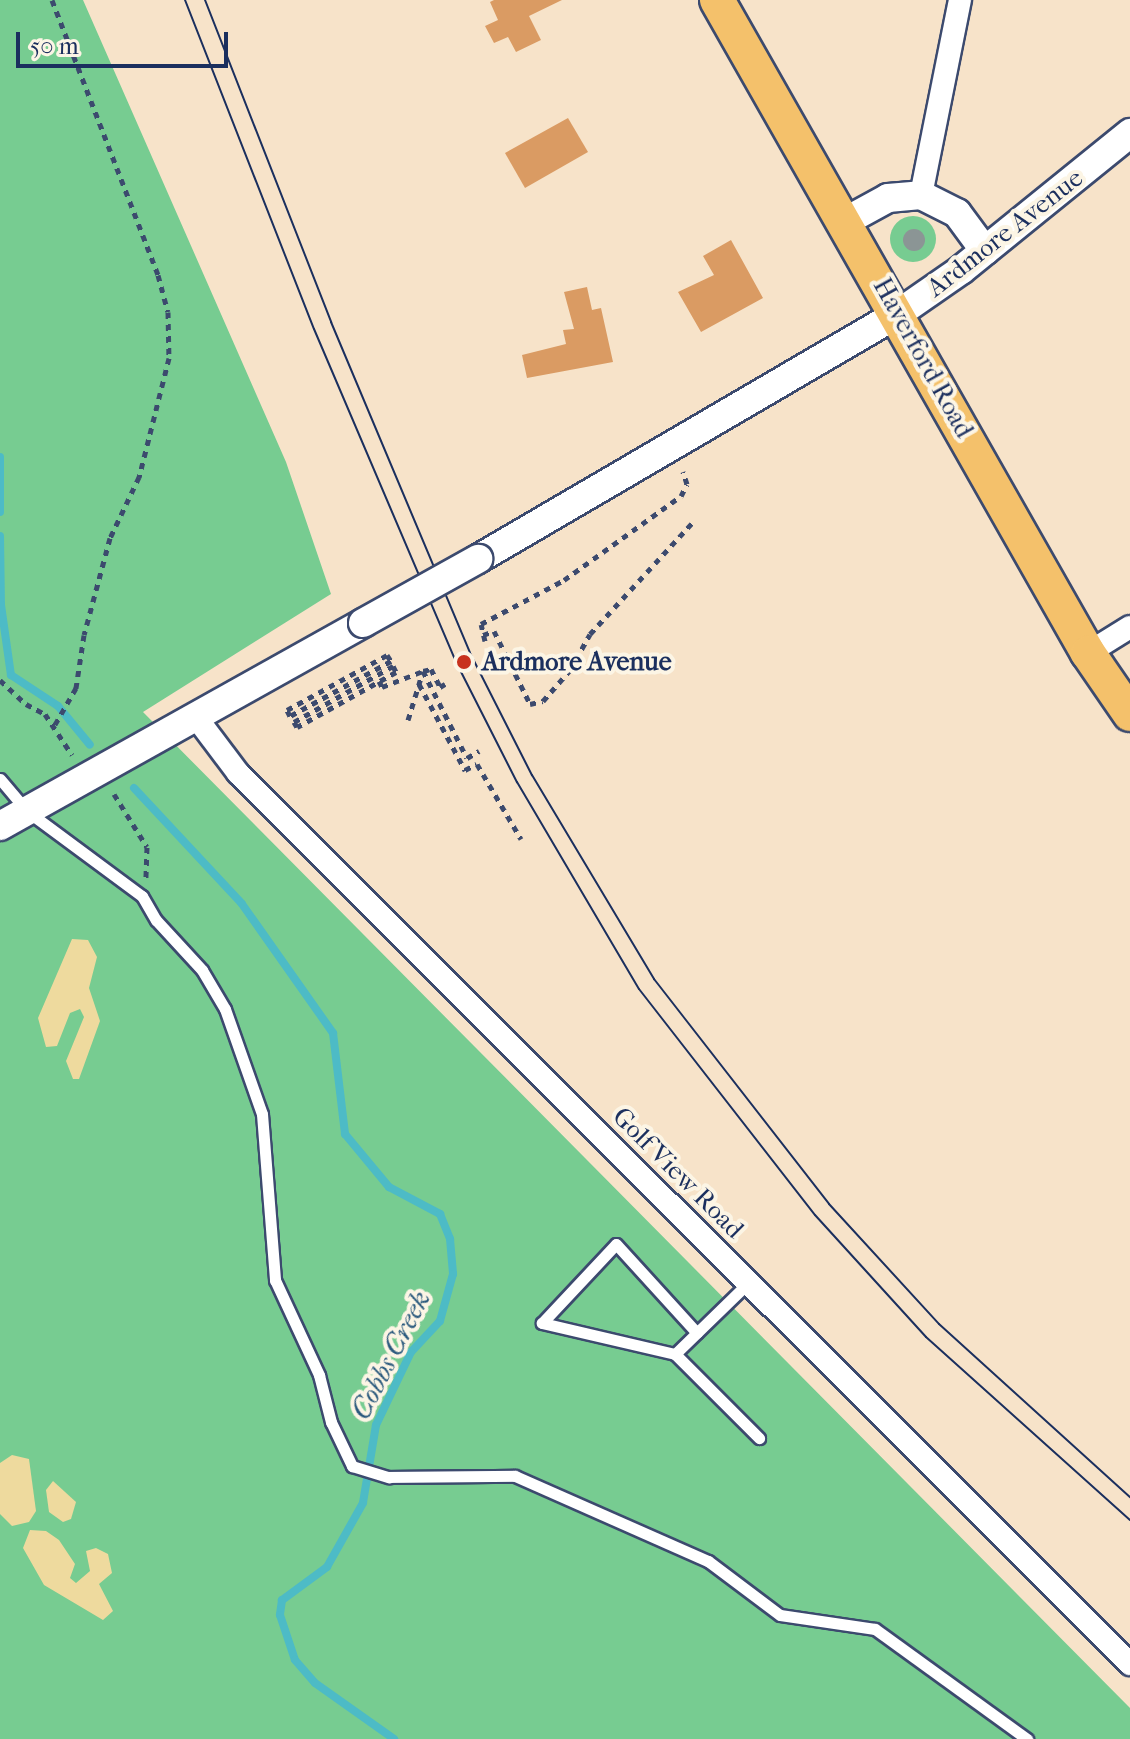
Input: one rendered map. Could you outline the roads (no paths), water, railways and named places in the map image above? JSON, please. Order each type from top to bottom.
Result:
[{"type":"main road","name":"Haverford Road","points":[[717,0],[899,313],[1088,653],[1130,714]]},
{"type":"street","points":[[921,195],[960,0]]},
{"type":"street","name":"Ardmore Avenue","points":[[0,826],[478,559],[899,313],[985,251],[1130,133]]},
{"type":"street","points":[[846,221],[888,198],[921,195],[957,213],[985,251]]},
{"type":"street","points":[[1088,653],[1130,627]]},
{"type":"street","name":"Golf View Road","points":[[195,716],[238,773],[1130,1664]]},
{"type":"lane","points":[[0,779],[27,811],[142,896],[156,920],[202,970],[225,1009],[262,1114],[275,1280],[319,1375],[331,1422],[352,1466],[389,1477],[515,1476],[708,1561],[780,1615],[875,1629],[1027,1739]]},
{"type":"lane","points":[[697,1333],[616,1244],[542,1323],[675,1354],[759,1438]]},
{"type":"lane","points":[[675,1354],[748,1283]]},
{"type":"waterway","name":"Cobbs Creek","points":[[0,457],[0,512]]},
{"type":"waterway","name":"Cobbs Creek","points":[[0,536],[1,605],[11,675],[58,706],[90,745]]},
{"type":"waterway","name":"Cobbs Creek","points":[[134,788],[242,904],[333,1033],[345,1134],[389,1187],[440,1214],[450,1239],[453,1274],[440,1321],[411,1352],[376,1425],[363,1503],[327,1567],[282,1600],[280,1615],[295,1660],[315,1683],[394,1739]]},
{"type":"tram line","points":[[185,0],[314,329],[455,660],[517,782],[639,989],[815,1215],[926,1337],[1130,1520]]},
{"type":"tram line","points":[[205,0],[331,322],[470,653],[532,775],[654,979],[829,1204],[939,1324],[1130,1497]]},
{"type":"place","name":"Ardmore Avenue","points":[[464,662]]}]
